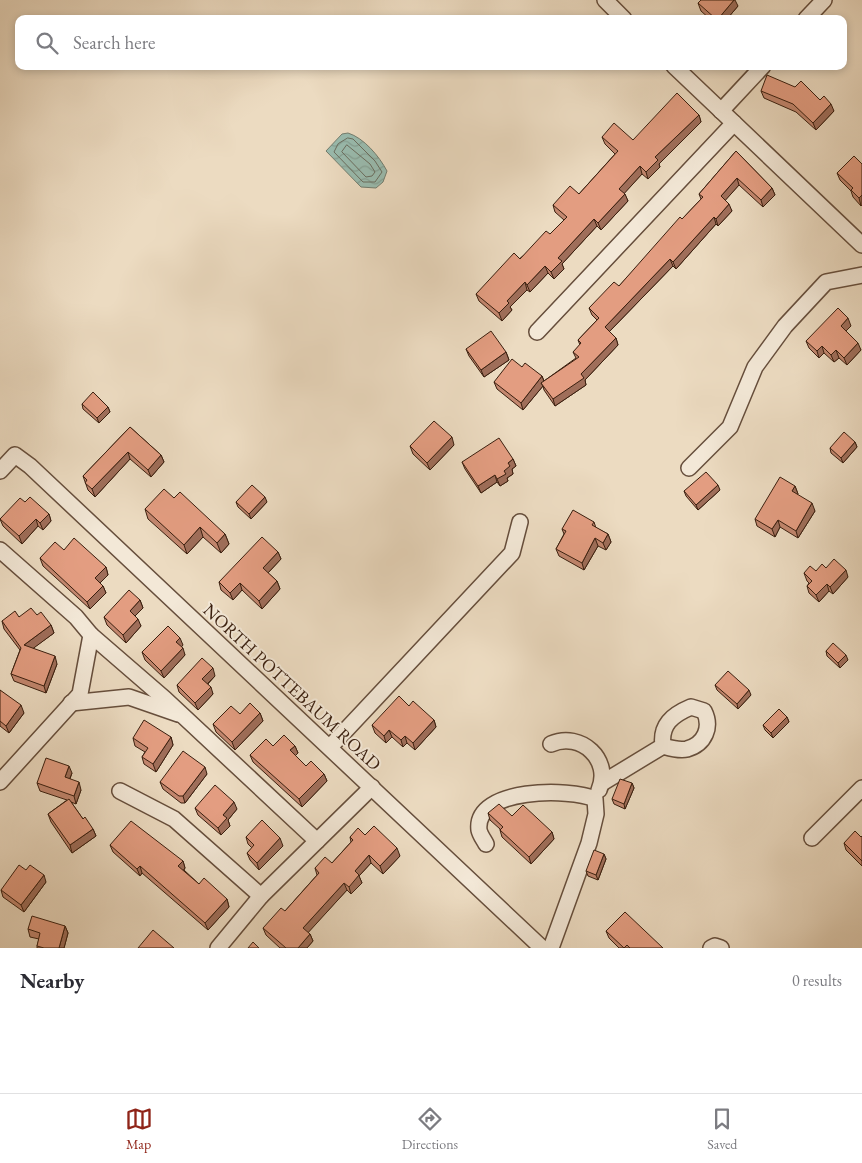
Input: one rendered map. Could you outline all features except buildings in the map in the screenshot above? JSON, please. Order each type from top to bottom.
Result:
[{"type":"street","points":[[605,0],[620,15]]},
{"type":"street","points":[[810,15],[824,0]]},
{"type":"street","points":[[678,70],[862,246]]},
{"type":"street","points":[[721,111],[759,70]]},
{"type":"street","points":[[538,332],[734,123]]},
{"type":"street","points":[[689,468],[730,427],[755,367],[785,326],[826,282],[862,275]]},
{"type":"street","name":"NORTH POTTEBAUM ROAD","points":[[0,471],[15,455],[330,747],[542,948]]},
{"type":"street","points":[[330,747],[512,553],[520,522]]},
{"type":"street","points":[[0,550],[76,617],[91,635],[184,717],[317,841]]},
{"type":"street","points":[[0,782],[80,694],[91,635]]},
{"type":"street","points":[[72,703],[129,698],[184,717]]},
{"type":"street","points":[[551,744],[560,740],[583,744],[597,760],[602,783]]},
{"type":"street","points":[[551,948],[589,843],[596,814],[595,799],[602,783],[663,746]]},
{"type":"street","points":[[218,948],[261,896],[372,787]]},
{"type":"street","points":[[812,838],[862,788]]},
{"type":"street","points":[[120,791],[174,819],[261,896]]},
{"type":"street","points":[[486,844],[479,831],[481,819],[491,806],[506,798],[562,792],[585,794],[595,799]]},
{"type":"street","points":[[711,948],[718,946],[721,948]]},
{"type":"water","points":[[348,133],[360,139],[370,148],[380,159],[387,171],[383,182],[376,188],[361,187],[326,151],[342,134]]}]
